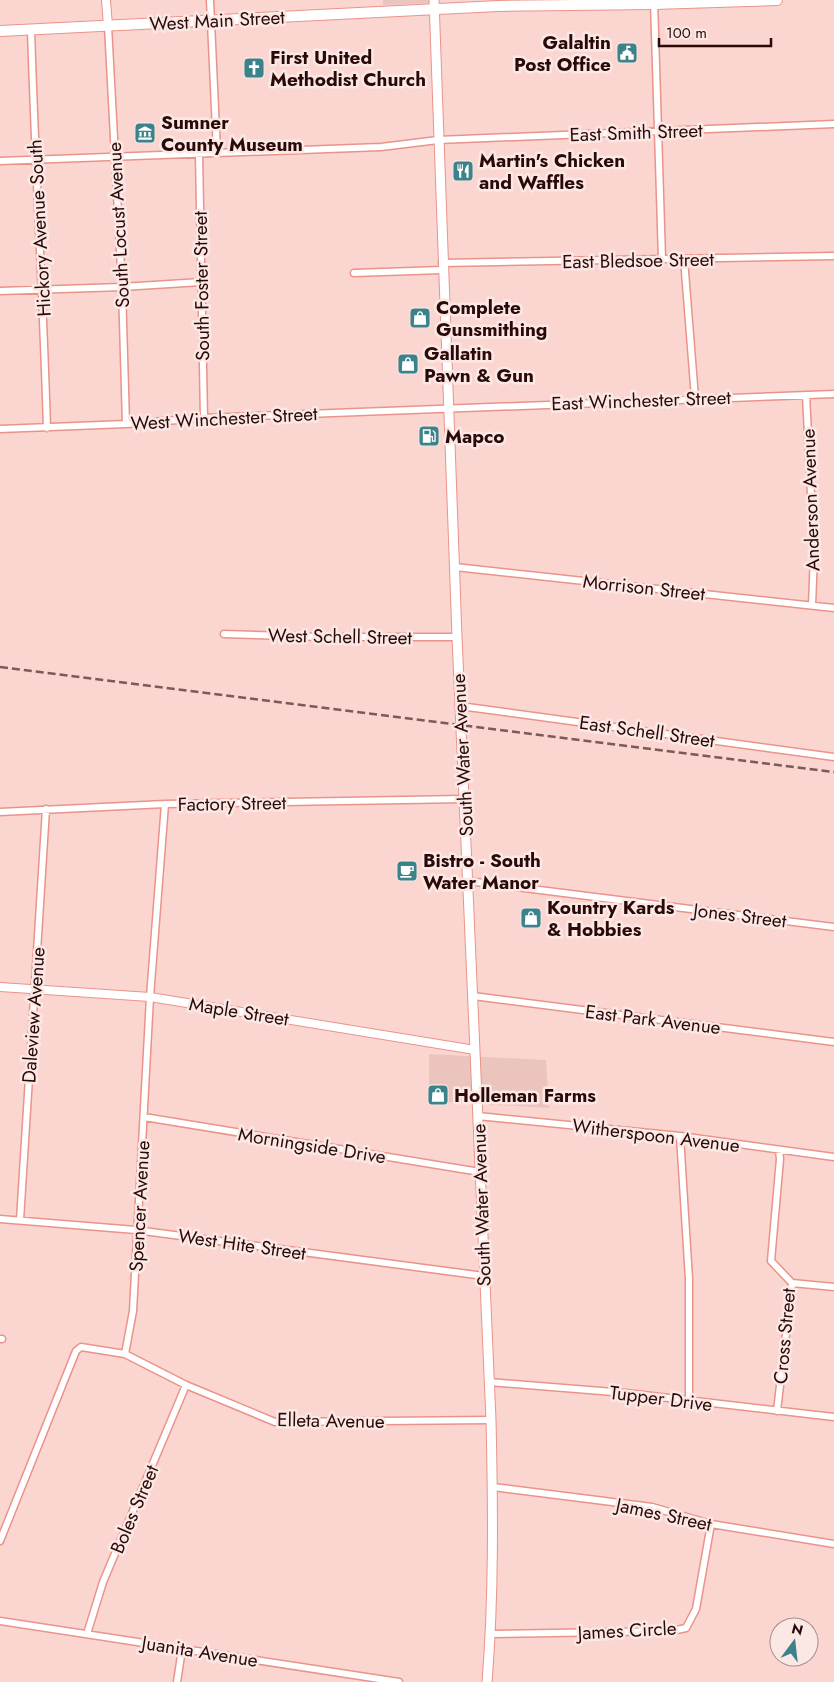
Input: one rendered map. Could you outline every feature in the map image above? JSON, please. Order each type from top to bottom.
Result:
[{"type":"main road","name":"West Main Street","points":[[0,31],[211,21],[434,4],[777,0]]},
{"type":"main road","name":"South Water Avenue","points":[[434,4],[454,567],[491,1420],[493,1487],[491,1634],[487,1682]]},
{"type":"street","points":[[106,0],[108,26]]},
{"type":"street","points":[[210,0],[217,152]]},
{"type":"street","points":[[654,2],[662,259]]},
{"type":"street","name":"South Locust Avenue","points":[[108,26],[122,287],[126,424]]},
{"type":"street","name":"Hickory Avenue South","points":[[31,29],[35,159],[43,289],[47,428]]},
{"type":"street","name":"East Smith Street","points":[[0,161],[381,147],[438,140],[834,124]]},
{"type":"street","name":"South Foster Street","points":[[199,154],[204,418]]},
{"type":"street","name":"East Bledsoe Street","points":[[354,273],[442,266],[834,256]]},
{"type":"street","points":[[684,259],[695,398]]},
{"type":"street","points":[[0,290],[122,287],[201,282]]},
{"type":"street","name":"East Winchester Street","points":[[449,408],[834,394]]},
{"type":"street","name":"Anderson Avenue","points":[[806,395],[814,555],[812,605]]},
{"type":"street","name":"West Winchester Street","points":[[0,429],[449,408]]},
{"type":"street","name":"Morrison Street","points":[[454,567],[834,608]]},
{"type":"street","name":"West Schell Street","points":[[224,634],[321,637],[457,637]]},
{"type":"street","name":"East Schell Street","points":[[460,706],[834,757]]},
{"type":"street","name":"Factory Street","points":[[0,812],[165,804],[464,799]]},
{"type":"street","name":"Spencer Avenue","points":[[125,1354],[133,1311],[150,997],[165,804]]},
{"type":"street","name":"Daleview Avenue","points":[[20,1220],[46,810]]},
{"type":"street","name":"Jones Street","points":[[468,881],[834,927]]},
{"type":"street","name":"Maple Street","points":[[0,987],[150,997],[475,1050]]},
{"type":"street","name":"East Park Avenue","points":[[473,996],[834,1042]]},
{"type":"street","name":"Witherspoon Avenue","points":[[478,1116],[680,1136],[834,1157]]},
{"type":"street","name":"Morningside Drive","points":[[144,1117],[480,1172]]},
{"type":"street","points":[[680,1136],[689,1279],[689,1401]]},
{"type":"street","name":"Cross Street","points":[[777,1411],[792,1283],[770,1261],[780,1159],[779,1150]]},
{"type":"street","name":"West Hite Street","points":[[0,1219],[136,1230],[484,1276]]},
{"type":"street","points":[[792,1283],[834,1288]]},
{"type":"street","points":[[0,1541],[76,1351],[81,1347],[89,1347],[125,1354]]},
{"type":"street","name":"Elleta Avenue","points":[[125,1354],[186,1385],[276,1422],[491,1420]]},
{"type":"street","name":"Tupper Drive","points":[[488,1382],[626,1393],[834,1417]]},
{"type":"street","name":"Boles Street","points":[[87,1634],[103,1582],[186,1385]]},
{"type":"street","name":"James Street","points":[[493,1487],[652,1507],[711,1524],[834,1544]]},
{"type":"street","name":"James Circle","points":[[491,1634],[672,1631],[686,1628],[696,1609],[711,1524]]},
{"type":"street","name":"Juanita Avenue","points":[[0,1621],[399,1682]]},
{"type":"street","points":[[177,1682],[182,1649]]},
{"type":"shaded area","points":[[383,0],[430,0],[430,3],[383,5]]},
{"type":"shaded area","points":[[429,1054],[546,1060],[549,1108],[429,1101]]},
{"type":"railway","points":[[0,667],[834,772]]},
{"type":"place","name":"Galaltin Post Office","points":[[627,53]]},
{"type":"place","name":"First United Methodist Church","points":[[254,68]]},
{"type":"place","name":"Sumner County Museum","points":[[145,133]]},
{"type":"place","name":"Martin's Chicken and Waffles","points":[[463,171]]},
{"type":"place","name":"Complete Gunsmithing","points":[[420,318]]},
{"type":"place","name":"Gallatin Pawn & Gun","points":[[408,364]]},
{"type":"place","name":"Mapco","points":[[429,436]]},
{"type":"place","name":"Bistro - South Water Manor","points":[[407,871]]},
{"type":"place","name":"Kountry Kards & Hobbies","points":[[531,918]]},
{"type":"place","name":"Holleman Farms","points":[[438,1095]]}]
